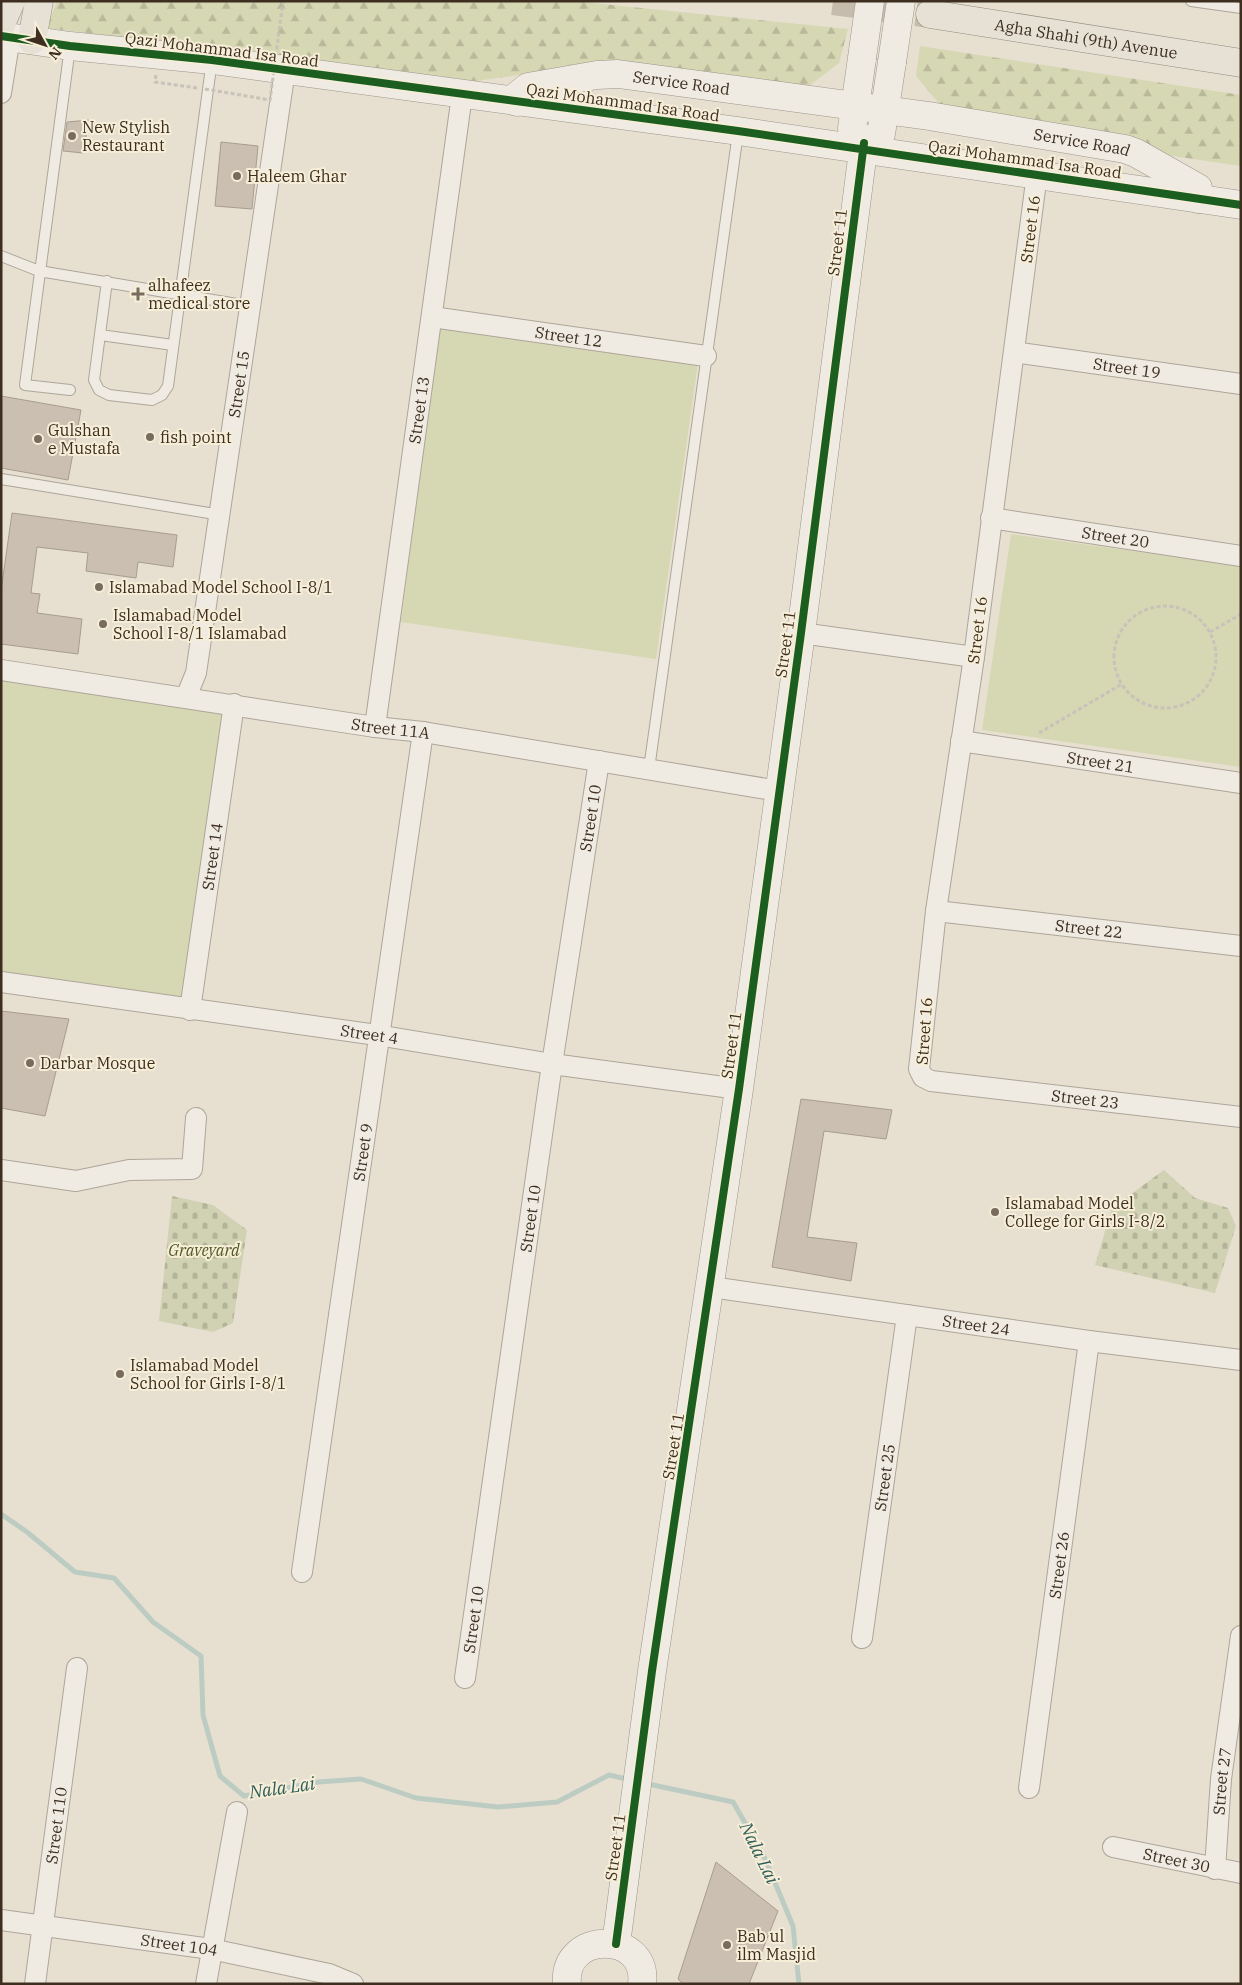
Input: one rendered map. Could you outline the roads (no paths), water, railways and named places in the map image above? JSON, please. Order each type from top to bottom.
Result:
[{"type":"main road","points":[[11,1],[11,34]]},
{"type":"main road","points":[[11,34],[39,1]]},
{"type":"main road","name":"Agha Shahi (9th) Avenue","points":[[930,14],[1241,63]]},
{"type":"street","points":[[870,1],[852,128],[863,146],[881,134],[901,1]]},
{"type":"street","name":"Qazi Mohammad Isa Road","points":[[11,34],[70,46],[212,60],[517,102],[863,146],[1241,205]]},
{"type":"street","points":[[1,93],[11,34]]},
{"type":"street","name":"Street 15","points":[[186,696],[196,673],[221,515],[249,306],[284,70]]},
{"type":"street","name":"Service Road","points":[[517,102],[518,95],[528,87],[609,74],[886,110],[1125,149],[1136,153],[1198,188],[1198,199]]},
{"type":"street","name":"Street 13","points":[[374,727],[462,94]]},
{"type":"street","name":"Street 11","points":[[616,1944],[652,1671],[711,1287],[739,1088],[801,634],[863,146]]},
{"type":"street","name":"Street 16","points":[[931,1081],[922,1077],[919,1069],[936,911],[974,657],[1037,174]]},
{"type":"street","name":"Street 12","points":[[432,317],[706,356]]},
{"type":"street","name":"Street 19","points":[[1014,352],[1241,384]]},
{"type":"street","name":"Street 20","points":[[991,518],[1241,556]]},
{"type":"street","points":[[801,634],[974,657]]},
{"type":"street","name":"Street 11A","points":[[1,670],[186,696],[374,727],[423,732],[779,791]]},
{"type":"street","name":"Street 14","points":[[190,1010],[234,704]]},
{"type":"street","name":"Street 9","points":[[302,1572],[377,1035],[423,732]]},
{"type":"street","name":"Street 21","points":[[961,741],[1241,784]]},
{"type":"street","name":"Street 10","points":[[464,1678],[552,1064],[599,761]]},
{"type":"street","name":"Street 22","points":[[936,911],[1241,946]]},
{"type":"street","name":"Street 4","points":[[1,982],[377,1035],[552,1064],[739,1088]]},
{"type":"street","name":"Street 23","points":[[931,1081],[1241,1117]]},
{"type":"street","points":[[10,1171],[76,1181],[129,1170],[192,1170],[196,1118]]},
{"type":"street","name":"Street 24","points":[[711,1287],[1089,1341],[1241,1360]]},
{"type":"street","name":"Street 25","points":[[862,1638],[907,1315]]},
{"type":"street","name":"Street 26","points":[[1029,1788],[1089,1341]]},
{"type":"street","name":"Street 27","points":[[1215,1870],[1221,1779],[1236,1694],[1241,1636]]},
{"type":"street","name":"Street 110","points":[[35,1984],[77,1668]]},
{"type":"street","points":[[206,1984],[237,1812]]},
{"type":"street","name":"Street 30","points":[[1113,1847],[1215,1870],[1241,1873]]},
{"type":"street","name":"Street 104","points":[[1,1920],[211,1949],[329,1974],[353,1984]]},
{"type":"street","points":[[567,1984],[568,1969],[574,1958],[592,1944],[616,1944],[635,1958],[640,1968],[643,1982]]},
{"type":"lane","points":[[1191,1],[1241,8]]},
{"type":"lane","points":[[70,46],[25,385],[70,390]]},
{"type":"lane","points":[[107,282],[94,380],[99,390],[109,395],[152,400],[162,395],[168,386],[212,60]]},
{"type":"lane","points":[[649,769],[738,131]]},
{"type":"lane","points":[[1,256],[39,271],[249,306]]},
{"type":"lane","points":[[100,334],[173,345]]},
{"type":"lane","points":[[1,479],[221,515]]},
{"type":"waterway","name":"Nala Lai","points":[[1,1514],[27,1532],[75,1572],[114,1578],[153,1622],[201,1656],[203,1715],[220,1776],[244,1796],[318,1782],[361,1779],[416,1798],[498,1807],[557,1802],[609,1775],[622,1778]]},
{"type":"waterway","name":"Nala Lai","points":[[653,1785],[733,1802],[763,1854],[793,1926],[799,1984]]},
{"type":"tunnel","points":[[833,1],[930,14]]},
{"type":"place","name":"New Stylish Restaurant","points":[[72,136]]},
{"type":"place","name":"Haleem Ghar","points":[[237,176]]},
{"type":"place","name":"alhafeez medical store","points":[[138,294]]},
{"type":"place","name":"fish point","points":[[150,437]]},
{"type":"place","name":"Gulshan e Mustafa","points":[[38,439]]},
{"type":"place","name":"Islamabad Model School I-8/1","points":[[99,587]]},
{"type":"place","name":"Islamabad Model School I-8/1 Islamabad","points":[[103,624]]},
{"type":"place","name":"Darbar Mosque","points":[[30,1063]]},
{"type":"place","name":"Islamabad Model College for Girls I-8/2","points":[[995,1212]]},
{"type":"place","name":"Islamabad Model School for Girls I-8/1","points":[[120,1374]]},
{"type":"place","name":"Bab ul ilm Masjid","points":[[727,1945]]},
{"type":"park label","name":"Graveyard","points":[[204,1250]]}]
